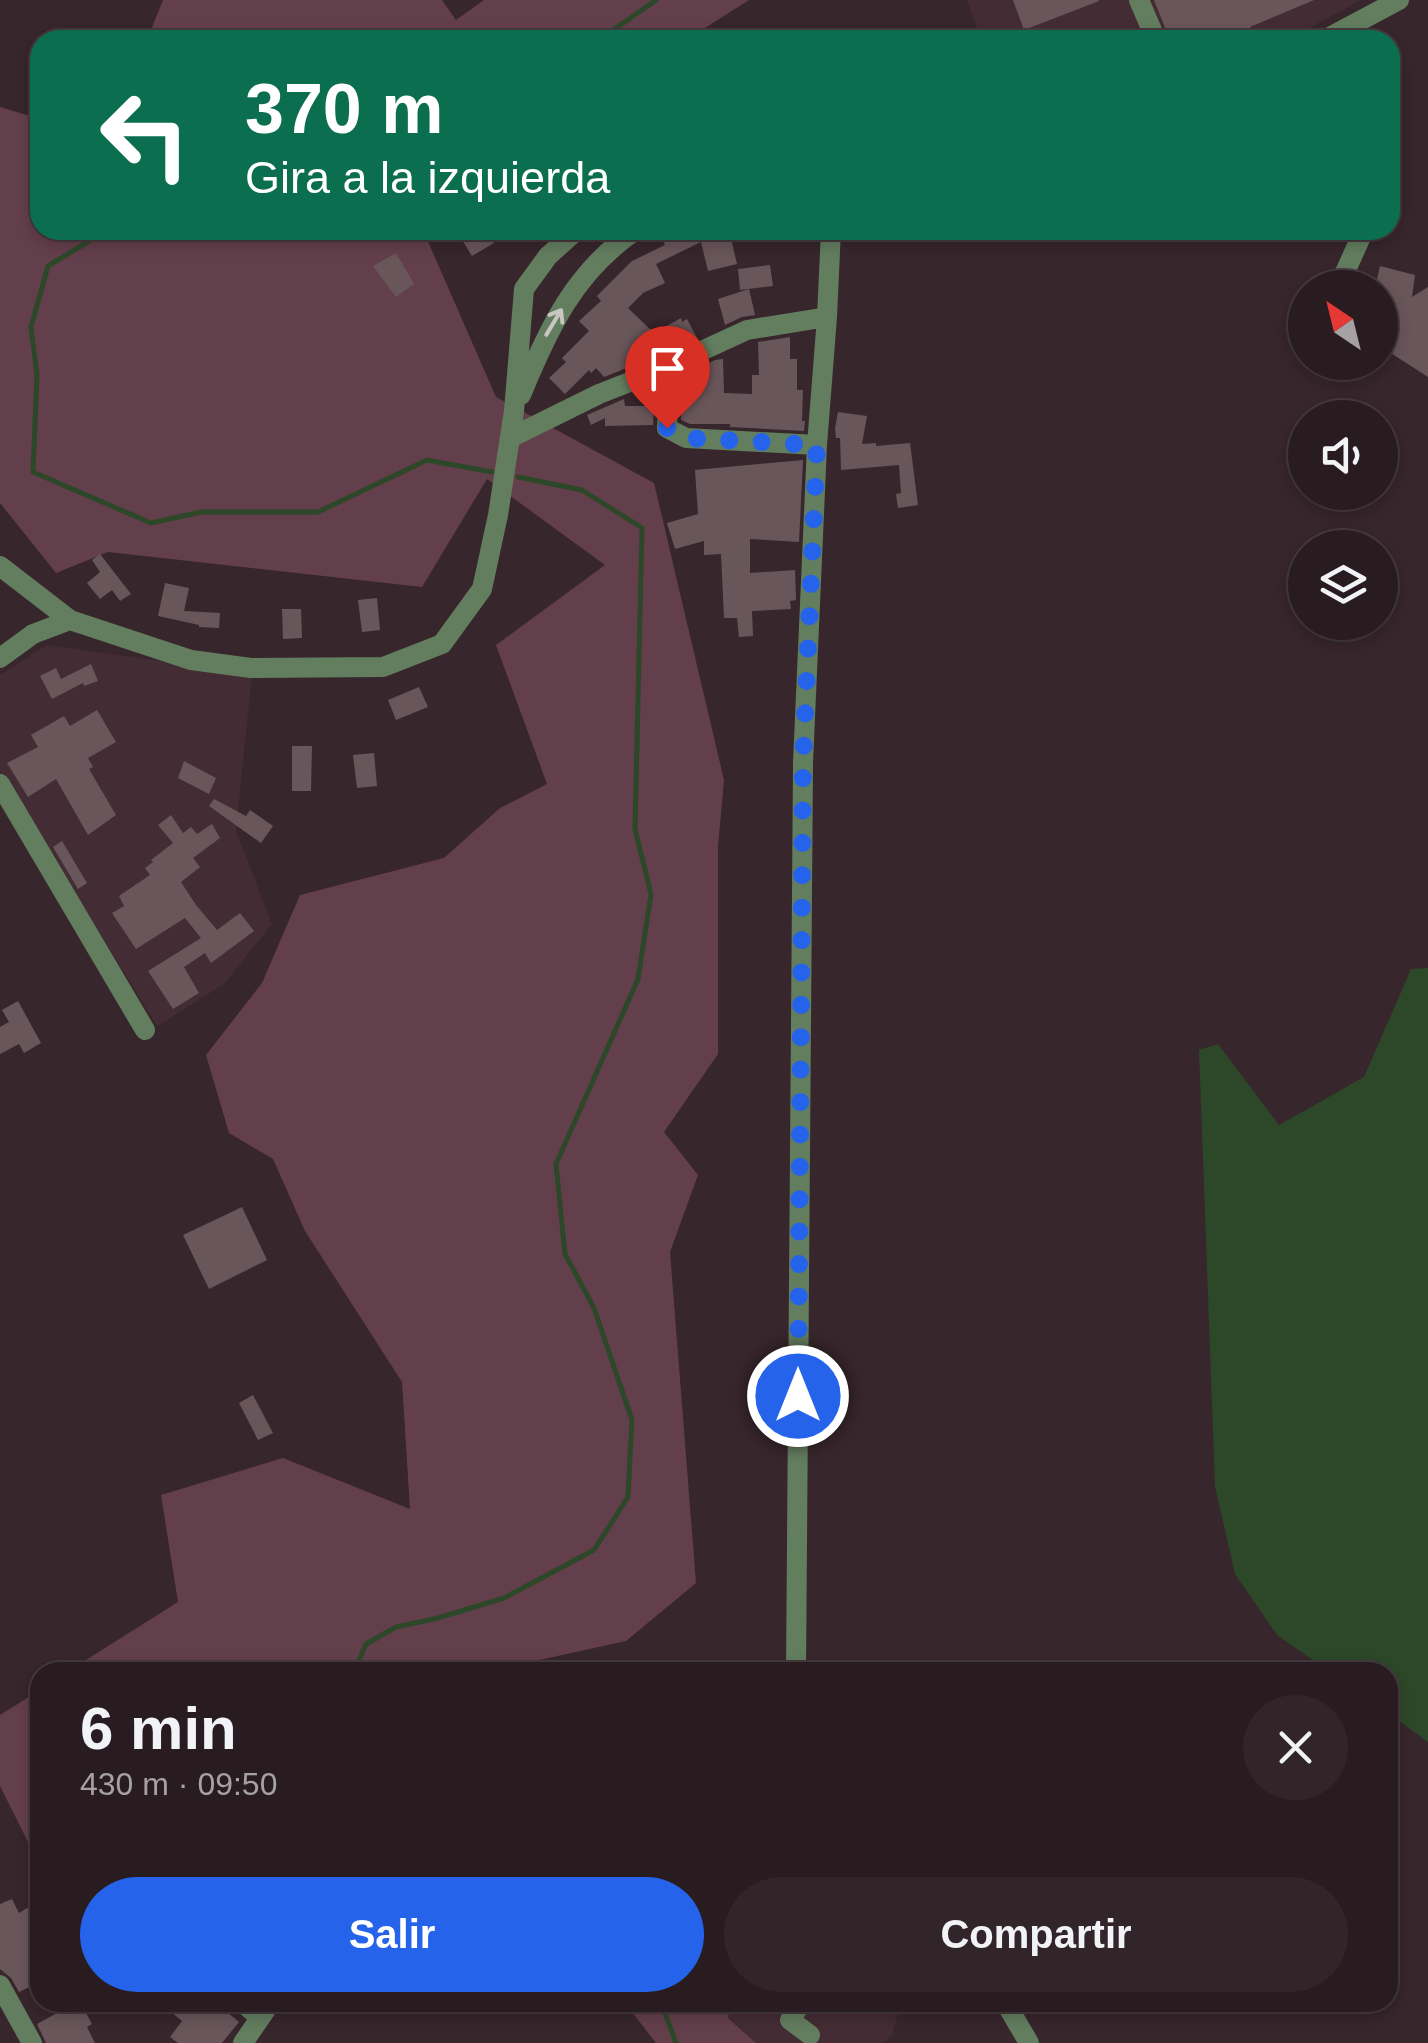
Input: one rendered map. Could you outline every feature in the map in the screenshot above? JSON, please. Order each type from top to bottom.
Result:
[{"type":"street","points":[[1139,0],[1152,30]]},
{"type":"street","points":[[1346,30],[1399,0]]},
{"type":"street","points":[[0,566],[70,620],[192,660],[251,668],[382,667],[442,644],[482,588],[514,411],[524,289],[548,256],[566,240]]},
{"type":"street","points":[[514,411],[546,334],[575,288],[621,240]]},
{"type":"street","points":[[796,1662],[803,763],[830,240]]},
{"type":"street","points":[[1346,270],[1360,240]]},
{"type":"street","points":[[510,438],[599,394],[748,330],[827,317]]},
{"type":"street","points":[[660,370],[668,403],[667,428],[686,438],[817,445]]},
{"type":"street","points":[[0,658],[34,634],[70,620]]},
{"type":"street","points":[[0,784],[145,1030]]},
{"type":"street","points":[[0,1985],[32,2043]]},
{"type":"street","points":[[243,2043],[264,2012]]},
{"type":"street","points":[[795,2012],[790,2020],[810,2035]]},
{"type":"street","points":[[1010,2012],[1029,2043]]},
{"type":"shaded area","points":[[163,0],[442,0],[456,20],[484,0],[749,0],[702,30],[151,30]]},
{"type":"shaded area","points":[[967,0],[1361,0],[1306,30],[978,30]]},
{"type":"shaded area","points":[[0,107],[30,116],[30,240],[427,240],[496,397],[654,483],[724,780],[718,846],[718,1054],[664,1132],[698,1175],[670,1252],[696,1583],[626,1641],[530,1662],[83,1662],[178,1602],[161,1495],[283,1458],[410,1509],[402,1382],[305,1231],[273,1159],[229,1133],[206,1055],[262,983],[300,895],[444,858],[500,808],[547,784],[496,645],[605,565],[487,479],[422,587],[108,552],[56,573],[0,503]]},
{"type":"shaded area","points":[[47,645],[252,674],[236,831],[272,924],[224,984],[157,1026],[0,772],[0,675]]},
{"type":"shaded area","points":[[1428,968],[1428,1742],[1398,1720],[1398,1662],[1316,1662],[1277,1635],[1235,1574],[1215,1487],[1199,1050],[1218,1044],[1279,1125],[1364,1077],[1411,969]]},
{"type":"shaded area","points":[[30,1696],[30,1846],[0,1786],[0,1715]]},
{"type":"shaded area","points":[[632,2012],[729,2012],[728,2018],[756,2043],[656,2043]]},
{"type":"shaded area","points":[[729,2012],[898,2012],[892,2035],[883,2043],[756,2043],[728,2017]]},
{"type":"building","points":[[1013,0],[1099,0],[1099,1],[1024,30]]},
{"type":"building","points":[[1154,0],[1314,0],[1250,27],[1251,30],[1166,30]]},
{"type":"building","points":[[462,240],[492,240],[494,243],[472,256]]},
{"type":"building","points":[[662,240],[731,240],[737,264],[708,271],[701,242],[656,264],[665,283],[643,293],[628,308],[654,333],[681,318],[682,322],[687,319],[697,338],[631,360],[632,366],[604,377],[596,368],[591,373],[589,370],[565,394],[549,378],[566,362],[562,358],[589,331],[579,321],[601,301],[597,296],[632,261],[665,245]]},
{"type":"building","points":[[396,253],[414,284],[396,297],[373,266]]},
{"type":"building","points":[[770,265],[773,286],[740,290],[738,269]]},
{"type":"building","points":[[1398,271],[1415,275],[1412,297],[1428,287],[1428,377],[1398,358]]},
{"type":"building","points":[[749,289],[755,315],[725,325],[718,299]]},
{"type":"building","points":[[790,337],[790,359],[797,359],[797,390],[803,390],[804,431],[690,424],[681,420],[676,378],[723,359],[724,393],[752,394],[752,375],[759,375],[758,342]]},
{"type":"building","points":[[624,399],[625,406],[654,406],[653,425],[605,426],[605,418],[591,425],[587,415]]},
{"type":"building","points":[[838,412],[867,416],[862,444],[910,443],[918,505],[898,508],[899,465],[841,470],[840,438],[836,438],[835,428]]},
{"type":"building","points":[[803,460],[799,542],[750,539],[750,573],[795,570],[796,600],[790,601],[791,609],[752,611],[753,636],[739,637],[737,618],[724,618],[721,554],[704,555],[704,541],[675,549],[667,523],[698,514],[695,470]]},
{"type":"building","points":[[100,554],[131,594],[120,601],[112,590],[100,599],[87,583],[100,572],[92,560]]},
{"type":"building","points":[[165,583],[189,588],[184,611],[220,613],[219,628],[158,616]]},
{"type":"building","points":[[377,598],[380,630],[362,632],[358,600]]},
{"type":"building","points":[[282,609],[301,609],[302,638],[283,639]]},
{"type":"building","points":[[91,664],[98,681],[84,686],[83,683],[52,699],[40,676],[56,668],[61,679]]},
{"type":"building","points":[[419,687],[428,707],[396,720],[388,700]]},
{"type":"building","points":[[97,710],[116,742],[88,758],[93,767],[89,769],[116,815],[88,835],[56,779],[28,797],[7,763],[38,747],[31,735],[64,716],[70,726]]},
{"type":"building","points":[[292,746],[312,746],[311,791],[292,791]]},
{"type":"building","points":[[374,753],[377,786],[357,788],[353,755]]},
{"type":"building","points":[[184,761],[216,778],[209,794],[178,778]]},
{"type":"building","points":[[214,799],[246,816],[250,810],[273,826],[261,843],[209,806]]},
{"type":"building","points":[[171,815],[183,833],[191,827],[197,834],[212,824],[220,838],[193,858],[200,867],[181,882],[196,905],[217,930],[240,913],[254,931],[211,963],[205,953],[184,967],[199,993],[173,1009],[148,971],[201,938],[185,918],[136,949],[112,913],[124,906],[119,896],[150,875],[145,868],[173,843],[158,825]]},
{"type":"building","points":[[62,841],[87,883],[78,889],[53,847]]},
{"type":"building","points":[[18,1001],[41,1043],[24,1053],[19,1044],[0,1054],[0,1027],[9,1022],[2,1010]]},
{"type":"building","points":[[242,1207],[267,1260],[209,1289],[183,1235]]},
{"type":"building","points":[[253,1395],[273,1433],[258,1440],[239,1403]]},
{"type":"building","points":[[12,1899],[19,1913],[30,1906],[30,1987],[19,1992],[0,1969],[0,1904]]},
{"type":"building","points":[[59,2012],[85,2012],[95,2043],[46,2043],[37,2024]]},
{"type":"building","points":[[171,2012],[227,2012],[239,2022],[222,2043],[178,2043],[170,2037],[182,2021]]},
{"type":"waterway","points":[[613,30],[656,0]]},
{"type":"waterway","points":[[91,240],[48,266],[31,327],[37,375],[33,472],[151,523],[201,512],[318,512],[427,460],[492,472]]},
{"type":"waterway","points":[[358,1662],[366,1644],[396,1627],[504,1598],[594,1550],[628,1497],[632,1420],[594,1308],[565,1254],[556,1164],[638,979],[651,894],[635,829],[642,528],[582,490],[518,477]]},
{"type":"waterway","points":[[665,2012],[676,2043]]},
{"type":"route","points":[[667,428],[686,438],[817,445],[803,763],[798,1396]]}]
